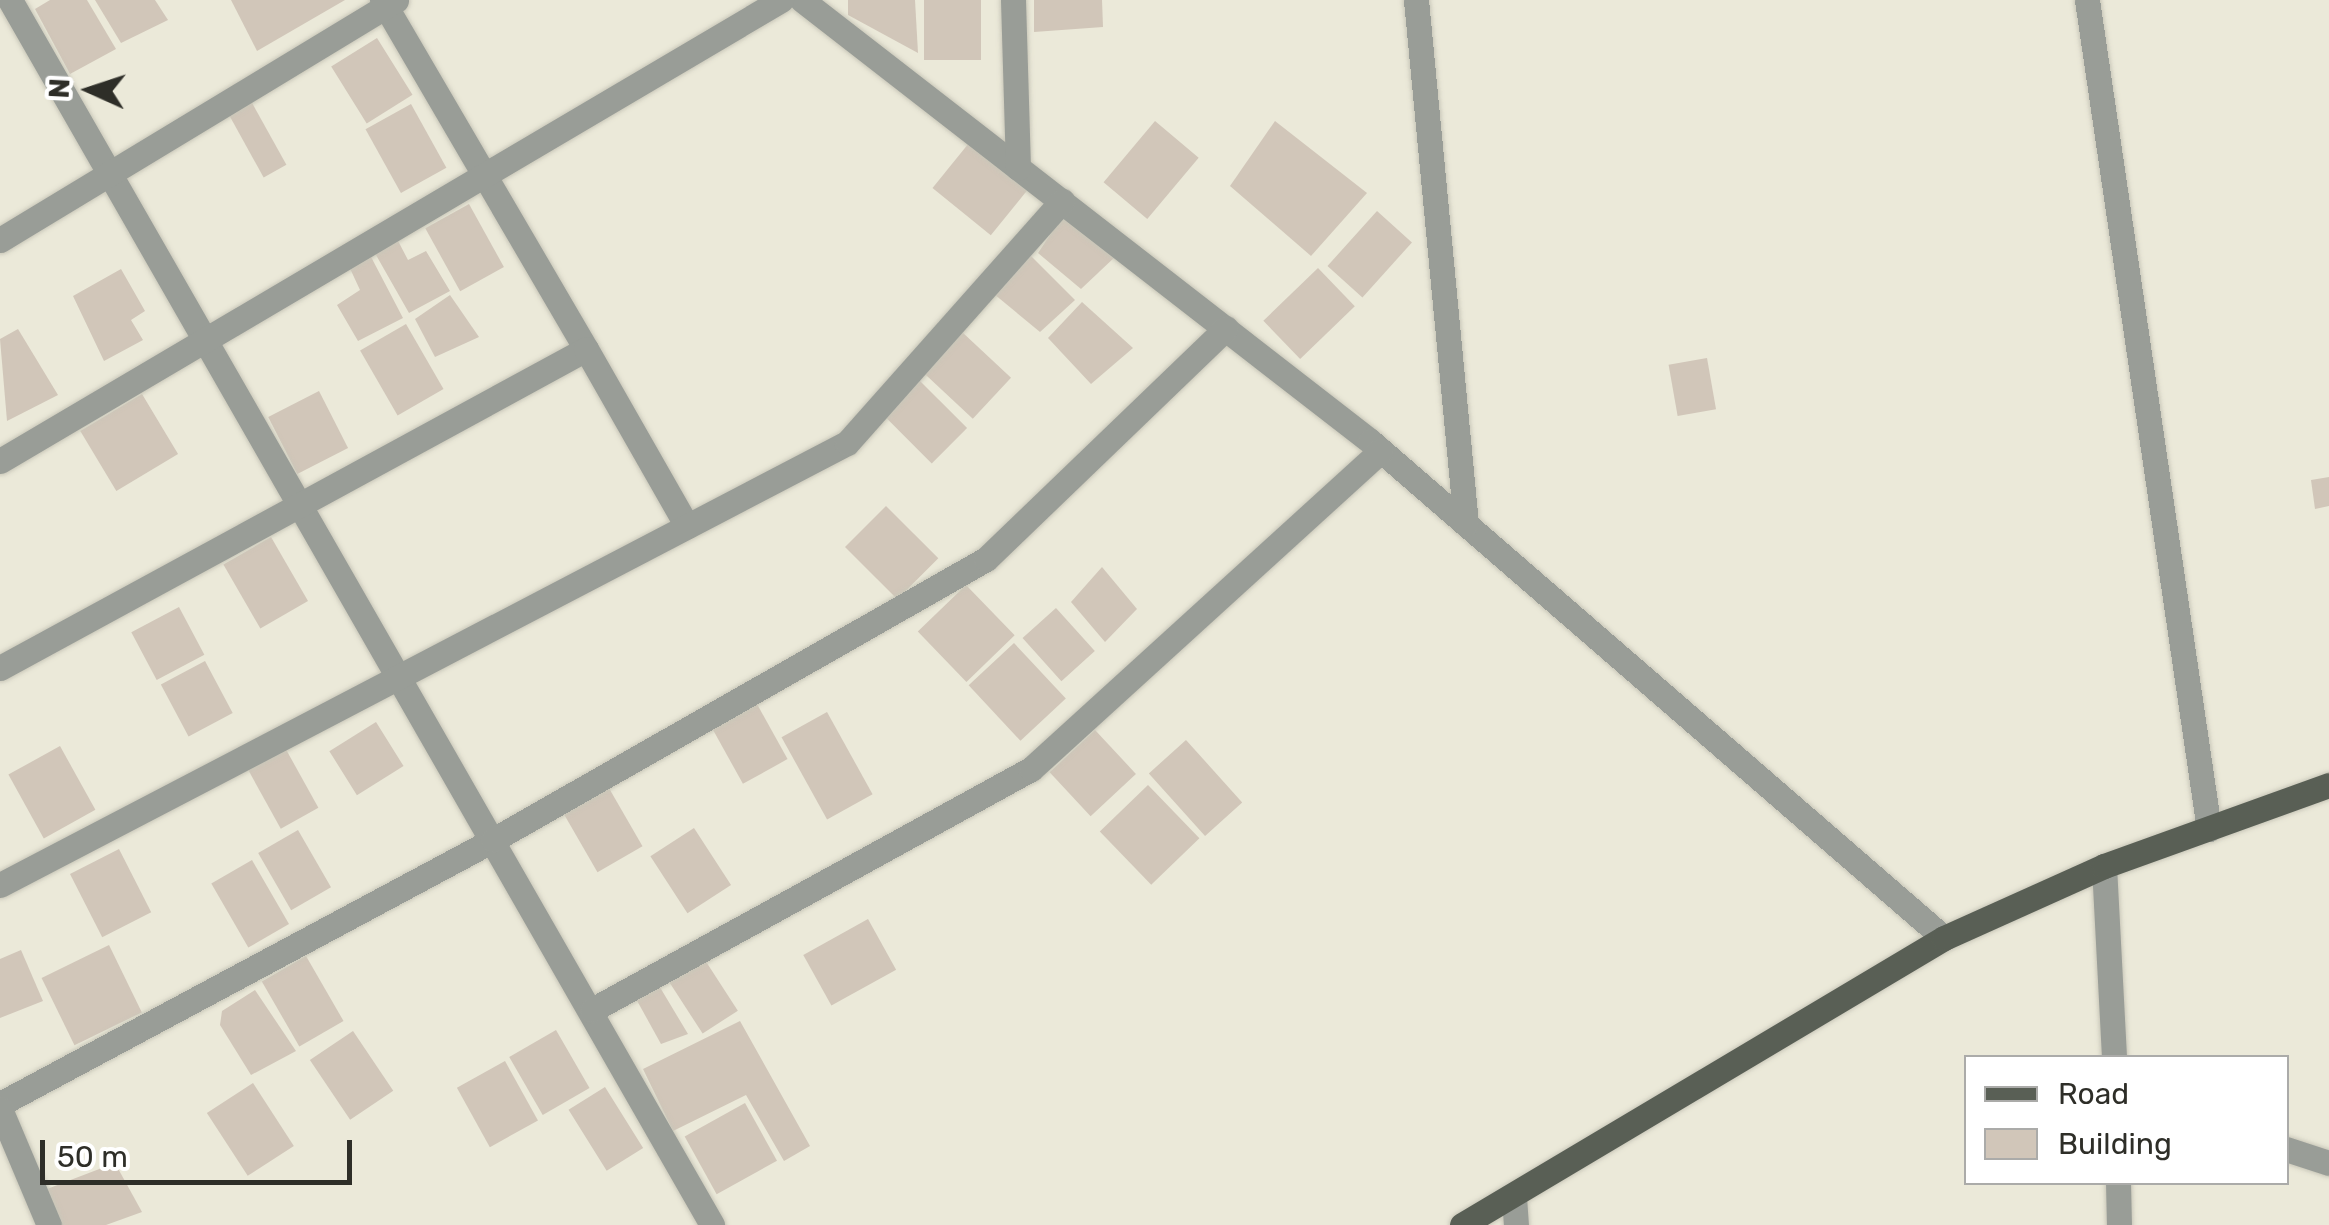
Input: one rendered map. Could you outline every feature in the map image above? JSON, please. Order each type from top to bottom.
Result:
[{"type":"main road","points":[[1462,1225],[1944,938],[2104,866],[2329,786]]},
{"type":"street","points":[[10,0],[712,1225]]},
{"type":"street","points":[[0,461],[781,0]]},
{"type":"street","points":[[802,0],[1382,451],[1944,938]]},
{"type":"street","points":[[1012,0],[1018,168]]},
{"type":"street","points":[[1416,0],[1466,524]]},
{"type":"street","points":[[2087,0],[2209,829]]},
{"type":"street","points":[[0,240],[388,2],[687,526]]},
{"type":"street","points":[[0,885],[847,443],[1062,202]]},
{"type":"street","points":[[49,1225],[0,1106],[493,840],[986,559],[1226,328]]},
{"type":"street","points":[[0,668],[586,350]]},
{"type":"street","points":[[592,1010],[1031,769],[1382,451]]},
{"type":"street","points":[[2104,866],[2114,1055]]},
{"type":"street","points":[[2289,1150],[2329,1163]]},
{"type":"street","points":[[2118,1185],[2119,1225]]},
{"type":"street","points":[[1514,1197],[1516,1225]]},
{"type":"building","points":[[50,0],[87,0],[116,49],[70,74],[35,9]]},
{"type":"building","points":[[95,0],[155,0],[168,20],[121,43]]},
{"type":"building","points":[[231,0],[345,0],[257,51]]},
{"type":"building","points":[[848,0],[915,0],[918,53],[848,15]]},
{"type":"building","points":[[924,0],[981,0],[981,60],[924,60]]},
{"type":"building","points":[[1034,0],[1102,0],[1103,27],[1034,32]]},
{"type":"building","points":[[377,38],[413,95],[367,123],[331,67]]},
{"type":"building","points":[[251,101],[286,165],[264,177],[228,114]]},
{"type":"building","points":[[411,104],[446,168],[401,193],[366,129]]},
{"type":"building","points":[[1155,121],[1199,158],[1147,219],[1104,182]]},
{"type":"building","points":[[1275,121],[1367,193],[1311,256],[1230,186]]},
{"type":"building","points":[[969,143],[1027,190],[991,235],[932,188]]},
{"type":"building","points":[[469,204],[504,267],[460,291],[425,228]]},
{"type":"building","points":[[1377,211],[1412,242],[1362,297],[1327,266]]},
{"type":"building","points":[[1062,217],[1116,256],[1081,289],[1038,253]]},
{"type":"building","points":[[395,235],[408,260],[426,251],[450,291],[409,313],[372,248]]},
{"type":"building","points":[[369,253],[403,318],[358,341],[337,305],[360,290],[347,262]]},
{"type":"building","points":[[1031,256],[1075,300],[1040,332],[994,294]]},
{"type":"building","points":[[1318,268],[1355,306],[1300,359],[1263,321]]},
{"type":"building","points":[[121,269],[145,311],[131,320],[143,340],[104,361],[73,296]]},
{"type":"building","points":[[450,295],[479,337],[435,357],[415,319]]},
{"type":"building","points":[[1082,302],[1133,348],[1091,384],[1048,338]]},
{"type":"building","points":[[406,324],[444,389],[398,415],[360,350]]},
{"type":"building","points":[[18,329],[58,395],[7,421],[0,339]]},
{"type":"building","points":[[962,332],[1011,378],[973,419],[924,373]]},
{"type":"building","points":[[1707,358],[1716,409],[1678,416],[1669,365]]},
{"type":"building","points":[[919,380],[967,428],[932,463],[884,415]]},
{"type":"building","points":[[319,391],[348,448],[297,474],[268,417]]},
{"type":"building","points":[[142,394],[178,454],[116,491],[80,431]]},
{"type":"building","points":[[2329,477],[2329,506],[2315,509],[2311,480]]},
{"type":"building","points":[[886,506],[938,558],[897,599],[845,547]]},
{"type":"building","points":[[271,537],[308,601],[260,629],[223,564]]},
{"type":"building","points":[[1102,567],[1137,609],[1105,642],[1071,602]]},
{"type":"building","points":[[966,585],[1015,635],[966,682],[918,632]]},
{"type":"building","points":[[179,607],[204,655],[157,680],[131,632]]},
{"type":"building","points":[[1056,608],[1095,651],[1061,681],[1023,638]]},
{"type":"building","points":[[1014,643],[1066,699],[1020,741],[969,685]]},
{"type":"building","points":[[205,661],[233,713],[189,737],[161,684]]},
{"type":"building","points":[[757,704],[788,759],[743,784],[712,729]]},
{"type":"building","points":[[827,712],[873,794],[827,819],[782,737]]},
{"type":"building","points":[[376,722],[404,766],[357,795],[329,751]]},
{"type":"building","points":[[1095,730],[1136,774],[1091,816],[1050,772]]},
{"type":"building","points":[[1186,740],[1242,802],[1205,836],[1149,773]]},
{"type":"building","points":[[283,744],[318,808],[281,829],[245,765]]},
{"type":"building","points":[[60,746],[95,810],[44,838],[8,775]]},
{"type":"building","points":[[606,783],[642,846],[597,872],[561,809]]},
{"type":"building","points":[[1148,785],[1199,838],[1151,885],[1100,832]]},
{"type":"building","points":[[694,828],[731,885],[687,913],[650,856]]},
{"type":"building","points":[[298,830],[331,887],[291,910],[258,853]]},
{"type":"building","points":[[119,849],[151,912],[102,937],[70,874]]},
{"type":"building","points":[[252,860],[289,924],[248,948],[211,884]]},
{"type":"building","points":[[868,919],[896,970],[831,1006],[803,955]]},
{"type":"building","points":[[109,945],[142,1012],[74,1045],[42,978]]},
{"type":"building","points":[[21,950],[43,1001],[0,1018],[0,959]]},
{"type":"building","points":[[306,956],[344,1021],[299,1046],[262,982]]},
{"type":"building","points":[[703,957],[738,1011],[703,1034],[668,980]]},
{"type":"building","points":[[658,984],[688,1034],[661,1044],[635,997]]},
{"type":"building","points":[[255,990],[296,1051],[251,1075],[220,1025],[222,1011]]},
{"type":"building","points":[[740,1021],[810,1146],[784,1161],[746,1095],[673,1131],[643,1069]]},
{"type":"building","points":[[556,1030],[590,1088],[543,1115],[509,1057]]},
{"type":"building","points":[[353,1031],[393,1091],[350,1120],[310,1060]]},
{"type":"building","points":[[505,1061],[538,1120],[490,1147],[457,1088]]},
{"type":"building","points":[[253,1083],[294,1146],[248,1176],[207,1113]]},
{"type":"building","points":[[605,1087],[643,1148],[607,1171],[569,1110]]},
{"type":"building","points":[[745,1103],[777,1161],[717,1194],[685,1136]]},
{"type":"building","points":[[115,1163],[142,1212],[106,1225],[62,1225],[47,1189]]}]
